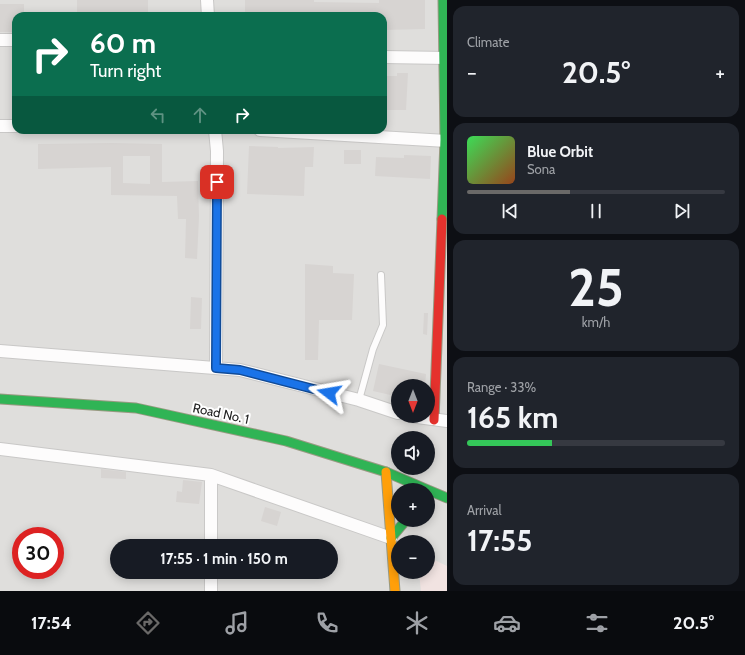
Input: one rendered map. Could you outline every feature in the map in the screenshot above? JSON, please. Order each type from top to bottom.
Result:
[{"type":"main road","points":[[435,407],[443,302],[446,140],[443,0]]},
{"type":"main road","name":"Road No. 1","points":[[0,399],[136,408],[286,441],[386,472],[410,483]]},
{"type":"main road","points":[[386,472],[391,538]]},
{"type":"main road","name":"Road No. 1","points":[[435,494],[447,498]]},
{"type":"main road","points":[[394,535],[400,527]]},
{"type":"main road","points":[[394,579],[395,591]]},
{"type":"street","points":[[207,0],[208,12]]},
{"type":"street","points":[[0,40],[12,40]]},
{"type":"street","points":[[387,57],[445,58]]},
{"type":"street","points":[[0,126],[12,126]]},
{"type":"street","points":[[215,134],[217,151],[216,368]]},
{"type":"street","points":[[334,134],[446,140]]},
{"type":"street","points":[[0,351],[240,370],[359,400],[391,411]]},
{"type":"street","points":[[435,420],[447,421]]},
{"type":"street","points":[[0,449],[211,475],[391,538]]},
{"type":"street","points":[[211,475],[211,539]]},
{"type":"street","points":[[211,579],[211,591]]},
{"type":"lane","points":[[359,400],[373,349],[383,325],[381,275]]},
{"type":"shaded area","points":[[0,0],[447,0],[447,591],[0,591]]},
{"type":"shaded area","points":[[435,560],[447,566],[447,591],[421,591],[420,579],[435,579]]},
{"type":"building","points":[[77,0],[148,0],[148,12],[77,12]]},
{"type":"building","points":[[245,0],[314,0],[314,2],[379,3],[379,0],[425,0],[425,29],[387,30],[387,12],[245,12]]},
{"type":"building","points":[[0,4],[24,4],[24,12],[12,12],[12,32],[0,32]]},
{"type":"building","points":[[397,73],[408,73],[406,110],[387,110],[387,76],[397,76]]},
{"type":"building","points":[[38,144],[162,144],[162,182],[198,181],[199,217],[197,259],[185,258],[186,219],[178,219],[177,196],[111,195],[111,167],[38,169]],"holes":[[[123,156],[150,156],[150,184],[123,183]]]},
{"type":"building","points":[[249,146],[278,148],[314,147],[313,167],[305,167],[304,196],[247,194]]},
{"type":"building","points":[[344,150],[361,150],[361,164],[344,164]]},
{"type":"building","points":[[404,155],[431,156],[430,179],[375,176],[376,157],[404,158]]},
{"type":"building","points":[[305,264],[333,266],[333,273],[354,274],[352,320],[319,320],[318,360],[305,360]]},
{"type":"building","points":[[191,297],[202,298],[201,329],[190,329]]},
{"type":"building","points":[[424,313],[428,313],[427,335],[423,334]]},
{"type":"building","points":[[379,364],[426,374],[426,379],[391,379],[391,395],[373,391]]},
{"type":"building","points":[[101,469],[126,472],[126,479],[101,478]]},
{"type":"building","points":[[183,480],[202,482],[199,504],[176,502],[177,491],[182,492]]},
{"type":"building","points":[[265,507],[281,512],[277,526],[261,521]]},
{"type":"traffic: fast","points":[[442,219],[445,140],[443,0]]},
{"type":"traffic: fast","points":[[0,399],[136,408],[286,441],[386,472],[412,483]]},
{"type":"traffic: fast","points":[[435,493],[447,498]]},
{"type":"traffic: fast","points":[[394,535],[400,527]]},
{"type":"traffic: slow","points":[[386,472],[395,591]]},
{"type":"traffic: jam","points":[[435,395],[442,219]]},
{"type":"route","points":[[217,182],[216,368],[240,370],[329,393]]}]
